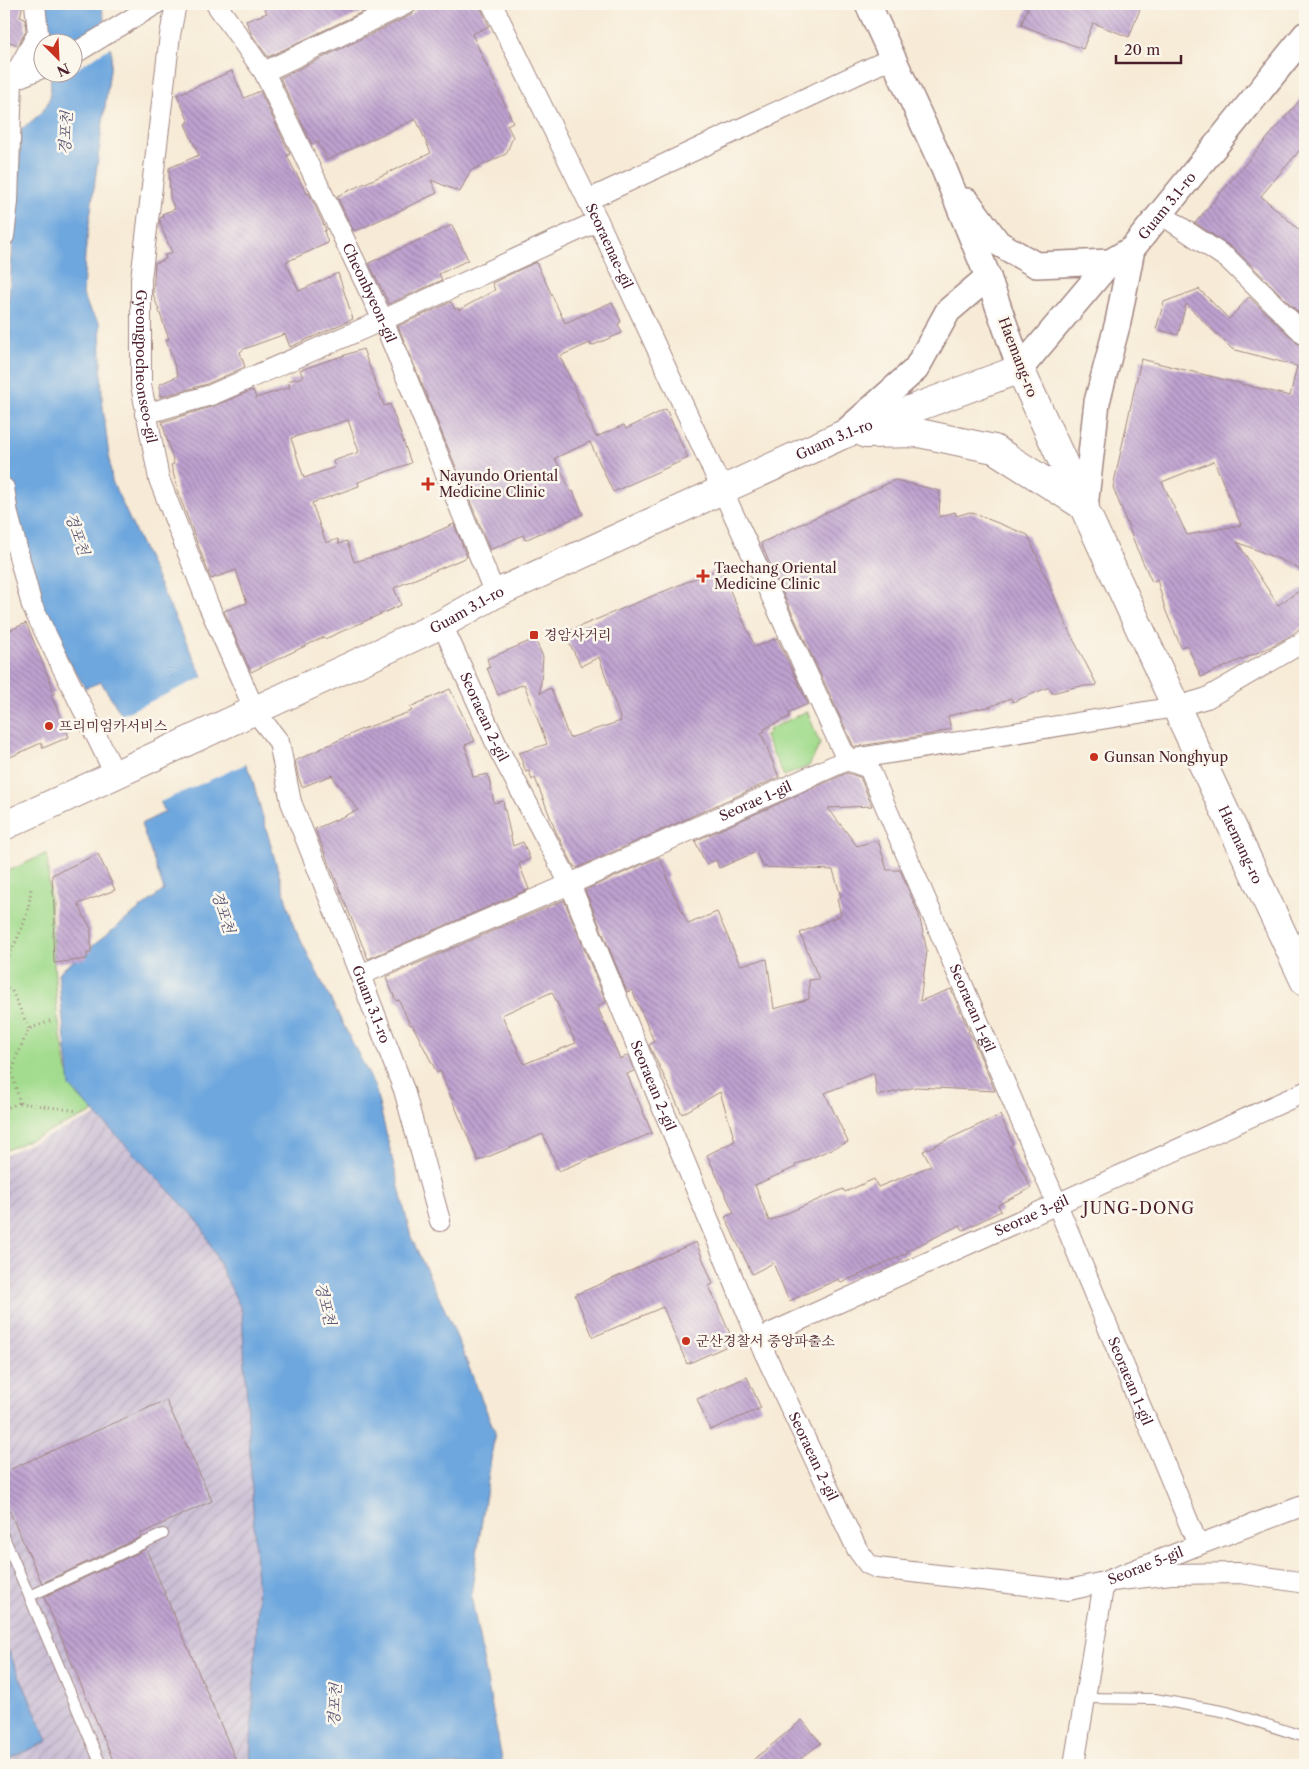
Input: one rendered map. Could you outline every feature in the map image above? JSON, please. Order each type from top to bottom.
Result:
[{"type":"main road","name":"Guam 3.1-ro","points":[[249,714],[442,624],[495,594],[842,435],[1020,369]]},
{"type":"main road","name":"Haemang-ro","points":[[1020,369],[1305,982]]},
{"type":"main road","points":[[842,435],[918,433],[994,449],[1085,507]]},
{"type":"main road","points":[[4,826],[125,769],[249,714]]},
{"type":"street","points":[[4,236],[8,202],[6,135],[8,81],[38,33],[35,4]]},
{"type":"street","name":"Gyeongpocheonseo-gil","points":[[176,4],[170,35],[141,278],[141,385],[145,414],[159,479],[249,714]]},
{"type":"street","name":"Cheonbyeon-gil","points":[[216,4],[264,72],[383,320],[495,594]]},
{"type":"street","points":[[264,72],[406,4]]},
{"type":"street","name":"Seoraenae-gil","points":[[492,4],[598,221],[721,491]]},
{"type":"street","name":"Haemang-ro","points":[[868,4],[944,170],[988,277],[1020,369]]},
{"type":"street","points":[[82,49],[151,7]]},
{"type":"street","name":"Guam 3.1-ro","points":[[1020,369],[1110,262],[1132,249],[1305,35]]},
{"type":"street","points":[[588,200],[892,58]]},
{"type":"street","points":[[8,81],[32,72]]},
{"type":"street","points":[[944,170],[998,243],[1036,265],[1110,262]]},
{"type":"street","points":[[1161,214],[1228,259],[1305,335]]},
{"type":"street","points":[[145,414],[211,395],[383,320],[598,221]]},
{"type":"street","points":[[1085,507],[1098,402],[1118,322],[1132,249]]},
{"type":"street","points":[[842,435],[916,369],[948,311],[988,277]]},
{"type":"street","points":[[4,488],[8,514],[32,606],[125,769]]},
{"type":"street","points":[[721,491],[847,760]]},
{"type":"street","name":"Seoraean 2-gil","points":[[442,624],[499,750],[570,884],[758,1339],[857,1549],[868,1564],[877,1568],[1069,1590],[1104,1582]]},
{"type":"street","points":[[1176,707],[1207,698],[1303,645]]},
{"type":"street","name":"Seorae 1-gil","points":[[360,974],[570,884],[847,760],[1176,707]]},
{"type":"street","name":"Guam 3.1-ro","points":[[249,714],[279,742],[291,802],[404,1090],[440,1221]]},
{"type":"street","name":"Seoraean 1-gil","points":[[847,760],[869,768],[1057,1204],[1198,1545]]},
{"type":"street","name":"Seorae 3-gil","points":[[758,1339],[1305,1092]]},
{"type":"street","name":"Seorae 5-gil","points":[[1074,1765],[1104,1582],[1305,1505]]},
{"type":"street","points":[[1104,1582],[1171,1574],[1240,1573],[1305,1583]]},
{"type":"lane","points":[[30,1596],[163,1534]]},
{"type":"lane","points":[[4,1537],[101,1765]]},
{"type":"lane","points":[[1084,1698],[1155,1699],[1218,1710],[1305,1737]]},
{"type":"path","points":[[4,965],[24,926],[30,906],[31,887]]},
{"type":"path","points":[[4,985],[12,991],[29,1029]]},
{"type":"path","points":[[20,1103],[12,1072],[17,1055],[29,1029],[50,1021]]},
{"type":"path","points":[[4,1069],[12,1072]]},
{"type":"path","points":[[4,1110],[20,1103],[78,1111]]},
{"type":"shaded area","points":[[97,1115],[200,1223],[242,1311],[258,1600],[250,1765],[4,1765],[4,1155]]},
{"type":"green space","points":[[807,711],[820,744],[809,766],[784,776],[764,735],[769,734],[768,730]]},
{"type":"green space","points":[[47,853],[57,1012],[67,1071],[89,1098],[101,1109],[4,1151],[4,873]]},
{"type":"water","name":"경포천","points":[[42,4],[101,4],[112,55],[85,254],[83,295],[90,311],[100,323],[102,399],[112,481],[194,659],[251,775],[294,927],[375,1087],[411,1237],[451,1323],[495,1432],[471,1595],[503,1765],[250,1765],[258,1600],[242,1311],[200,1223],[70,1087],[58,973],[164,890],[141,824],[165,812],[123,717],[101,682],[85,688],[39,609],[6,485],[4,401],[8,401],[10,323],[8,310],[21,129],[42,112],[46,106],[49,100],[51,82],[82,82],[82,32],[45,32]]},
{"type":"water","points":[[4,1641],[48,1741],[4,1761]]},
{"type":"pier","points":[[107,20],[112,46],[82,65],[82,35]]},
{"type":"pier","points":[[206,676],[248,763],[158,803],[119,716]]},
{"type":"building","points":[[4,4],[23,4],[20,17],[25,19],[26,31],[18,45],[10,42],[5,55],[4,54]]},
{"type":"building","points":[[262,4],[379,4],[268,57],[252,35],[246,21],[267,13]]},
{"type":"building","points":[[418,4],[479,4],[489,26],[472,34],[513,122],[507,125],[513,137],[506,154],[470,171],[460,192],[431,180],[437,193],[358,230],[353,230],[337,196],[431,153],[416,119],[327,160],[318,141],[312,144],[280,78],[411,15],[416,10]]},
{"type":"building","points":[[1029,4],[1142,4],[1129,37],[1093,23],[1083,49],[1021,25]]},
{"type":"building","points":[[232,71],[244,98],[260,91],[290,154],[287,156],[307,194],[309,193],[326,230],[324,231],[328,243],[286,262],[299,291],[338,273],[353,319],[290,347],[285,334],[244,349],[240,352],[245,367],[207,384],[160,397],[160,384],[178,376],[166,340],[169,339],[153,294],[155,263],[166,259],[165,255],[172,253],[160,224],[160,218],[163,217],[162,214],[175,209],[170,198],[169,168],[199,155],[185,124],[189,122],[177,95]]},
{"type":"building","points":[[1305,94],[1305,144],[1261,196],[1305,235],[1305,319],[1236,250],[1195,223]]},
{"type":"building","points":[[452,225],[468,260],[439,274],[442,280],[389,304],[369,263]]},
{"type":"building","points":[[536,262],[565,323],[612,302],[621,322],[618,324],[622,333],[591,346],[590,343],[560,356],[596,437],[624,425],[626,429],[666,409],[688,458],[613,492],[590,442],[555,458],[583,514],[525,540],[523,535],[490,550],[398,326],[451,302],[455,309],[458,308],[459,310],[495,290],[492,283]]},
{"type":"building","points":[[1199,289],[1229,319],[1249,297],[1297,343],[1305,347],[1305,573],[1286,562],[1237,542],[1278,605],[1305,587],[1305,624],[1292,635],[1268,648],[1201,677],[1187,645],[1181,647],[1165,609],[1157,579],[1152,582],[1113,487],[1141,359],[1290,396],[1297,366],[1232,349],[1186,304],[1178,335],[1156,329],[1164,302]],"holes":[[[1214,461],[1241,525],[1187,535],[1162,482]]]},
{"type":"building","points":[[363,349],[384,406],[390,404],[411,463],[358,482],[359,486],[312,503],[326,543],[338,539],[339,544],[347,541],[354,562],[392,551],[454,524],[467,557],[394,588],[401,605],[325,639],[324,637],[251,672],[224,611],[247,603],[236,570],[211,579],[176,487],[171,465],[174,464],[162,422],[214,406],[253,390],[256,398],[290,387],[288,381],[303,377],[300,370]],"holes":[[[348,420],[359,452],[333,461],[335,467],[304,478],[291,438]]]},
{"type":"building","points":[[895,480],[940,491],[939,517],[955,512],[956,516],[970,512],[1028,535],[1069,631],[1097,685],[1075,687],[1052,693],[1049,687],[1013,702],[1011,698],[989,707],[948,716],[951,729],[933,734],[854,747],[761,543]]},
{"type":"building","points":[[720,568],[755,647],[777,638],[808,704],[789,712],[789,717],[764,729],[765,731],[761,733],[779,777],[577,868],[574,866],[556,832],[535,778],[532,780],[529,771],[526,772],[519,753],[547,744],[524,684],[498,695],[487,668],[490,667],[487,659],[535,639],[543,657],[540,693],[551,688],[569,738],[621,721],[599,657],[581,666],[564,633]]},
{"type":"building","points":[[26,623],[55,693],[51,695],[69,737],[43,748],[41,743],[4,760],[4,633]]},
{"type":"building","points":[[450,689],[475,741],[465,745],[473,777],[488,774],[494,803],[503,801],[513,846],[523,842],[530,859],[519,864],[529,889],[368,959],[315,829],[358,810],[332,775],[302,787],[295,761],[360,730],[412,711],[410,707]]},
{"type":"building","points":[[847,773],[860,777],[872,806],[828,808],[857,846],[878,840],[887,870],[900,870],[919,915],[927,951],[920,1001],[951,989],[995,1091],[916,1087],[877,1096],[874,1073],[825,1093],[848,1142],[755,1185],[769,1221],[843,1189],[845,1192],[874,1179],[878,1187],[931,1166],[923,1151],[1000,1115],[1013,1144],[1010,1146],[1031,1188],[998,1205],[1001,1211],[963,1230],[960,1225],[907,1251],[907,1253],[841,1283],[839,1279],[789,1301],[773,1263],[752,1274],[725,1217],[734,1213],[707,1155],[735,1141],[720,1092],[682,1114],[649,1045],[654,1042],[632,990],[627,992],[585,890],[659,857],[668,876],[666,877],[688,924],[717,912],[740,965],[767,959],[774,1009],[809,999],[809,980],[819,979],[800,933],[841,915],[837,899],[841,897],[833,870],[763,867],[756,852],[719,868],[716,860],[706,864],[695,841]]},
{"type":"building","points":[[98,854],[115,890],[78,904],[91,929],[91,953],[87,953],[87,959],[54,963],[53,936],[55,924],[52,875]]},
{"type":"building","points":[[564,900],[606,1002],[597,1006],[620,1059],[628,1055],[634,1071],[627,1074],[652,1133],[559,1171],[543,1134],[478,1161],[440,1071],[437,1073],[412,1024],[410,1025],[399,1000],[396,1001],[386,977]],"holes":[[[552,992],[576,1043],[524,1064],[502,1015]]]},
{"type":"building","points":[[696,1242],[713,1284],[709,1286],[734,1343],[687,1364],[663,1307],[593,1337],[575,1295]]},
{"type":"building","points":[[747,1377],[761,1408],[710,1430],[697,1399]]},
{"type":"building","points":[[166,1400],[212,1501],[140,1534],[141,1537],[42,1583],[4,1499],[4,1472]]},
{"type":"building","points":[[146,1549],[238,1765],[115,1765],[44,1597]]},
{"type":"building","points":[[802,1720],[821,1743],[793,1765],[747,1765]]},
{"type":"place","name":"Nayundo Oriental Medicine Clinic","points":[[428,484]]},
{"type":"place","name":"Taechang Oriental Medicine Clinic","points":[[703,576]]},
{"type":"place","name":"경암사거리","points":[[534,635]]},
{"type":"place","name":"프리미엄카서비스","points":[[49,726]]},
{"type":"place","name":"Gunsan Nonghyup","points":[[1094,757]]},
{"type":"place","name":"군산경찰서 중앙파출소","points":[[686,1341]]},
{"type":"district","name":"JUNG-DONG","points":[[1139,1208]]}]
